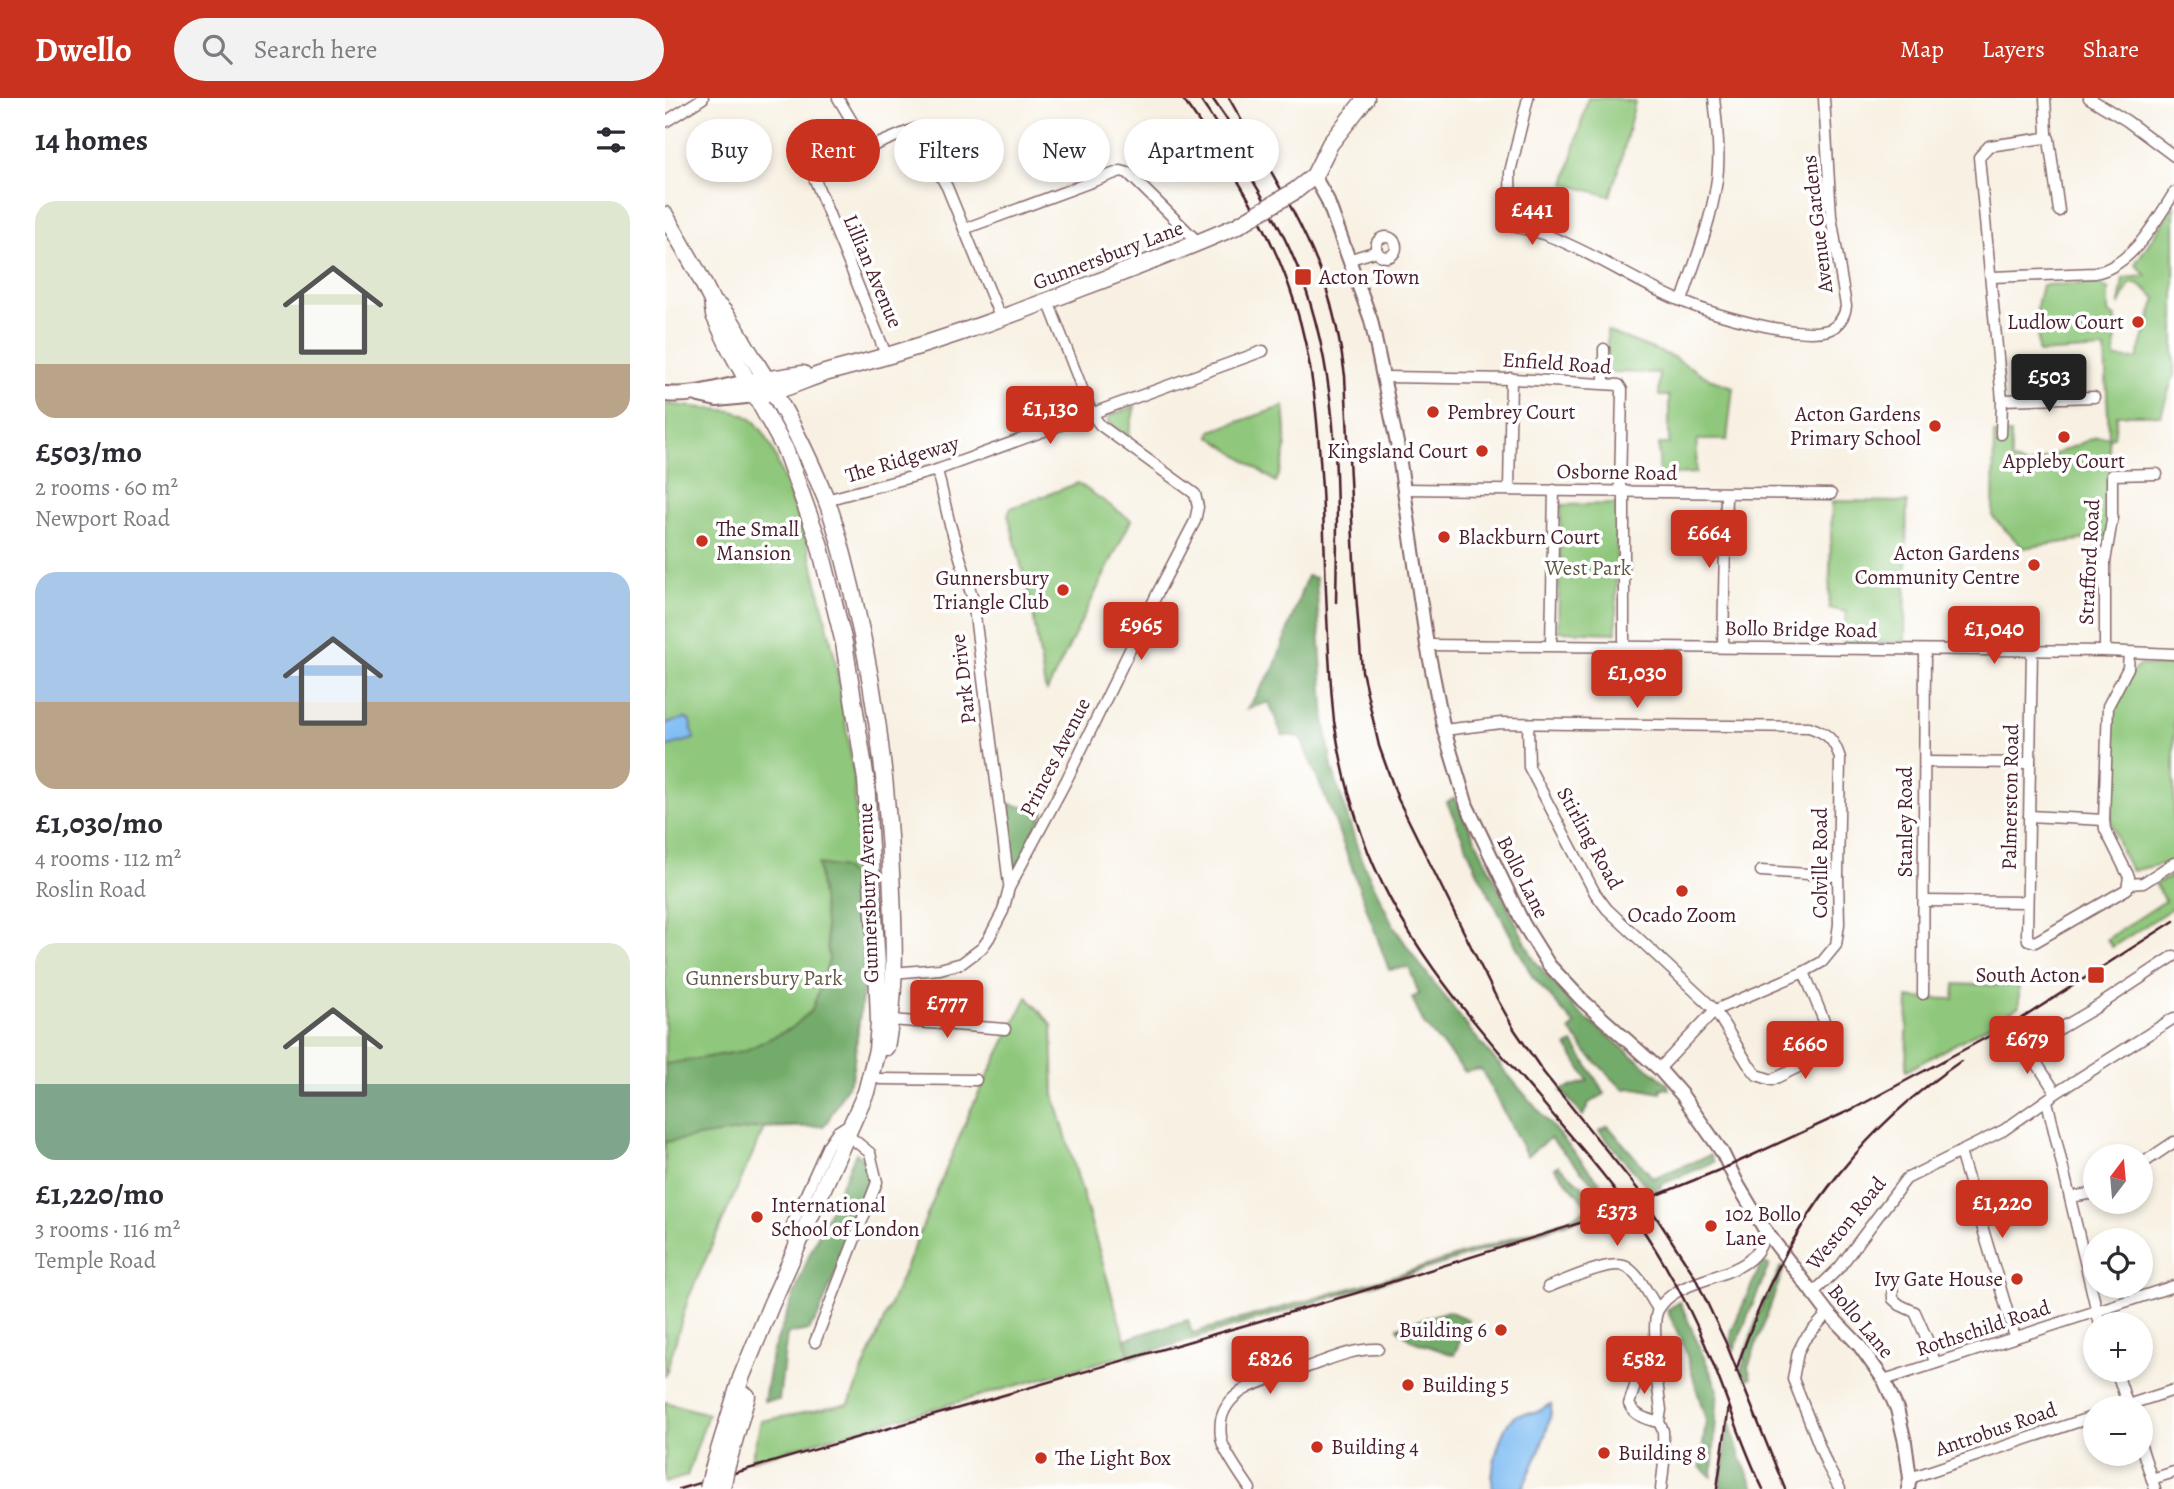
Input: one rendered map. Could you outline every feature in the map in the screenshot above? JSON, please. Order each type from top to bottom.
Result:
[{"type":"main road","name":"Gunnersbury Lane","points":[[753,388],[771,386],[887,357],[1001,319],[1237,226],[1295,191],[1314,176],[1330,144],[1366,98]]},
{"type":"main road","name":"Gunnersbury Avenue","points":[[665,215],[712,301],[714,316],[731,351],[785,449],[819,543],[844,643],[866,780],[875,914],[879,1022],[877,1050],[869,1081],[741,1378],[716,1477],[722,1489]]},
{"type":"main road","name":"Gunnersbury Avenue","points":[[712,301],[722,309],[771,386],[826,500],[842,552],[860,624],[880,736],[890,845],[893,918],[891,1020],[880,1079],[766,1343],[716,1477]]},
{"type":"main road","points":[[665,394],[698,395],[717,400],[753,388]]},
{"type":"street","points":[[665,122],[702,98]]},
{"type":"street","points":[[838,98],[851,119]]},
{"type":"street","points":[[1528,98],[1510,172],[1511,221],[1515,227],[1546,235],[1682,301],[1717,184],[1714,98]]},
{"type":"street","name":"Avenue Gardens","points":[[1682,301],[1767,327],[1803,332],[1828,330],[1836,326],[1845,313],[1845,293],[1831,216],[1824,98]]},
{"type":"street","points":[[2045,98],[2047,135],[2059,211]]},
{"type":"street","points":[[2089,98],[2127,121],[2174,156]]},
{"type":"street","points":[[880,142],[914,129],[947,187],[1001,319]]},
{"type":"street","points":[[2001,434],[2002,400],[1979,157],[1989,146],[2036,141],[2047,135]]},
{"type":"street","points":[[964,229],[1121,171],[1128,173],[1199,243]]},
{"type":"street","name":"Bollo Lane","points":[[1314,176],[1327,199],[1351,259],[1371,320],[1385,377],[1427,645],[1444,730],[1467,806],[1518,913],[1549,965],[1582,1000],[1659,1069],[1682,1095],[1708,1130],[1765,1230],[1829,1313],[1859,1345],[1884,1380],[1905,1442],[1909,1484]]},
{"type":"street","name":"Lillian Avenue","points":[[814,182],[887,357]]},
{"type":"street","points":[[1991,277],[2106,271],[2139,244],[2174,193]]},
{"type":"street","points":[[1351,259],[1377,251]]},
{"type":"street","name":"Princes Avenue","points":[[892,974],[952,967],[971,958],[982,948],[995,928],[1009,888],[1067,779],[1195,521],[1198,507],[1195,494],[1109,434],[1092,414],[1048,301]]},
{"type":"street","points":[[1604,349],[1604,382]]},
{"type":"street","name":"The Ridgeway","points":[[826,500],[937,470],[1263,351]]},
{"type":"street","name":"Enfield Road","points":[[1385,377],[1604,382],[1619,385],[1622,390],[1622,491]]},
{"type":"street","points":[[1509,490],[1511,379]]},
{"type":"street","points":[[2002,400],[2094,397]]},
{"type":"street","name":"Park Drive","points":[[937,470],[973,600],[1009,888]]},
{"type":"street","name":"Strafford Road","points":[[2105,651],[2105,562],[2112,520],[2112,475],[2157,474]]},
{"type":"street","name":"Osborne Road","points":[[1404,489],[1603,488],[1726,494],[1831,494]]},
{"type":"street","points":[[1551,645],[1554,490]]},
{"type":"street","points":[[1622,491],[1624,646]]},
{"type":"street","points":[[1724,647],[1726,494]]},
{"type":"street","name":"Bollo Bridge Road","points":[[1427,645],[2105,651],[2174,654]]},
{"type":"street","name":"Stanley Road","points":[[1923,993],[1925,651]]},
{"type":"street","name":"Palmerston Road","points":[[2032,651],[2027,935],[2031,942],[2040,941],[2127,889],[2129,884]]},
{"type":"street","points":[[2129,653],[2128,668],[2108,706],[2105,828],[2129,877],[2129,884],[2143,883],[2174,863]]},
{"type":"street","points":[[1444,730],[1501,723],[1528,724]]},
{"type":"street","name":"Colville Road","points":[[1528,724],[1809,727],[1826,733],[1837,746],[1840,758],[1839,924],[1836,945],[1822,962],[1804,972],[1716,1010],[1659,1069]]},
{"type":"street","name":"Stirling Road","points":[[1528,724],[1529,767],[1595,893],[1607,909],[1716,1010],[1757,1075],[1772,1080],[1833,1050],[1833,1043],[1804,972]]},
{"type":"street","points":[[1925,762],[2030,763]]},
{"type":"street","points":[[2029,816],[2104,820]]},
{"type":"street","points":[[1761,871],[1838,876]]},
{"type":"street","points":[[1924,901],[2027,902]]},
{"type":"street","points":[[2056,1093],[2025,1045],[2092,1010],[2174,956]]},
{"type":"street","name":"Weston Road","points":[[1813,1293],[1839,1268],[1906,1179],[2004,1130],[2056,1093],[2174,1018]]},
{"type":"street","points":[[891,1020],[1005,1029]]},
{"type":"street","points":[[880,1079],[976,1080]]},
{"type":"street","points":[[2047,1101],[2096,1312]]},
{"type":"street","points":[[815,1342],[877,1182],[870,1153],[854,1140]]},
{"type":"street","points":[[2153,1156],[2174,1142]]},
{"type":"street","points":[[1960,1152],[2015,1337]]},
{"type":"street","points":[[2070,1197],[2083,1195]]},
{"type":"street","points":[[1659,1422],[1640,1416],[1629,1404],[1640,1371],[1649,1363],[1655,1341],[1658,1309],[1676,1294],[1707,1278],[1741,1267],[1750,1260],[1762,1243],[1765,1230]]},
{"type":"street","points":[[1548,1287],[1609,1265],[1621,1264],[1630,1269],[1658,1309]]},
{"type":"street","points":[[1892,1280],[1893,1298],[1900,1305],[1915,1311],[1935,1363]]},
{"type":"street","name":"Rothschild Road","points":[[2096,1312],[2174,1286]]},
{"type":"street","points":[[1829,1313],[1804,1340],[1798,1352],[1793,1379],[1827,1465],[1840,1489]]},
{"type":"street","name":"Rothschild Road","points":[[1884,1380],[2083,1316]]},
{"type":"street","points":[[1250,1489],[1228,1455],[1221,1437],[1223,1416],[1235,1395],[1250,1386],[1336,1357],[1378,1349]]},
{"type":"street","points":[[1649,1363],[1656,1374],[1661,1410],[1659,1422],[1663,1431],[1664,1450],[1661,1489]]},
{"type":"street","points":[[2153,1398],[2174,1390]]},
{"type":"street","name":"Antrobus Road","points":[[1909,1484],[2083,1420]]},
{"type":"street","points":[[2147,1466],[2153,1484],[2174,1472]]},
{"type":"green space","points":[[1588,98],[1614,98],[1635,102],[1610,196],[1565,184]]},
{"type":"green space","points":[[2174,206],[2174,374],[2161,415],[2117,415],[2114,437],[2109,438],[2111,520],[2108,536],[2023,548],[1993,517],[1994,434],[2011,434],[2011,460],[2027,466],[2096,437],[2109,437],[2105,349],[2038,353],[2037,306],[2042,285],[2098,283],[2108,289],[2108,312],[2116,318],[2115,358],[2137,359],[2156,298],[2139,284],[2130,283],[2119,306],[2123,278],[2146,276],[2135,264]]},
{"type":"green space","points":[[1607,331],[1673,357],[1710,379],[1733,387],[1727,440],[1697,440],[1696,473],[1659,475],[1659,444],[1669,444],[1669,396],[1659,396],[1659,373],[1607,372]]},
{"type":"green space","name":"Gunnersbury Park","points":[[665,404],[732,411],[755,422],[774,453],[807,541],[835,658],[854,776],[864,980],[852,1077],[823,1126],[764,1128],[688,1299],[665,1377]]},
{"type":"green space","points":[[1135,406],[1128,438],[1108,421],[1109,416]]},
{"type":"green space","points":[[1284,406],[1286,445],[1276,482],[1210,436],[1211,431]]},
{"type":"green space","name":"Gunnersbury Triangle Club","points":[[1078,483],[1131,520],[1047,691],[1032,608],[1008,514],[1011,508]]},
{"type":"green space","points":[[1832,501],[1907,502],[1905,641],[1843,645],[1846,612],[1829,608]]},
{"type":"green space","name":"West Park","points":[[1617,504],[1616,633],[1558,631],[1561,505]]},
{"type":"green space","points":[[1307,576],[1316,578],[1325,724],[1332,768],[1361,859],[1393,925],[1473,1034],[1620,1206],[1442,1264],[1130,1358],[1125,1339],[1188,1320],[1192,1333],[1407,1272],[1567,1220],[1589,1208],[1555,1168],[1558,1165],[1601,1202],[1608,1199],[1550,1138],[1527,1156],[1481,1069],[1465,1072],[1424,1024],[1412,998],[1419,994],[1409,967],[1389,970],[1330,808],[1300,737],[1282,735],[1269,702],[1247,709],[1274,668]]},
{"type":"green space","points":[[2140,665],[2174,666],[2174,861],[2132,871],[2121,851],[2111,820],[2112,709],[2132,672]]},
{"type":"green space","points":[[1455,798],[1534,960],[1577,1011],[1668,1084],[1669,1089],[1661,1088],[1661,1093],[1635,1088],[1623,1089],[1587,1053],[1570,1030],[1575,1025],[1532,976],[1477,871],[1447,802]]},
{"type":"green space","points":[[1002,802],[1044,812],[1017,867],[1010,866]]},
{"type":"green space","points":[[818,864],[843,868],[857,883],[861,908],[864,980],[852,1077],[823,1126],[764,1127],[665,1142],[665,1064],[744,1051],[792,1028],[812,1010],[829,960]]},
{"type":"green space","points":[[2174,875],[2174,907],[2112,947],[2107,939],[2165,901],[2155,884]]},
{"type":"green space","points":[[1955,984],[2019,986],[2019,1006],[1999,1020],[1906,1071],[1908,998],[1954,999]]},
{"type":"green space","points":[[1027,997],[1052,1025],[1054,1095],[1129,1354],[751,1460],[761,1421],[849,1404],[971,1109]]},
{"type":"green space","points":[[1573,1043],[1605,1094],[1589,1103],[1583,1116],[1561,1090],[1588,1081],[1567,1046]]},
{"type":"green space","points":[[1608,1126],[1653,1178],[1710,1155],[1714,1162],[1660,1185],[1661,1188],[1647,1194],[1645,1184],[1599,1131]]},
{"type":"green space","points":[[856,1153],[867,1163],[872,1182],[817,1319],[808,1330],[787,1334],[779,1400],[764,1401],[772,1353],[810,1253]]},
{"type":"green space","points":[[1762,1262],[1769,1265],[1734,1350],[1732,1330]]},
{"type":"green space","points":[[1781,1266],[1784,1268],[1748,1367],[1751,1378],[1746,1379],[1741,1369],[1745,1360],[1743,1359],[1764,1299],[1766,1300]]},
{"type":"green space","points":[[1680,1302],[1718,1390],[1712,1477],[1700,1467],[1706,1421],[1684,1346],[1667,1310]]},
{"type":"green space","points":[[1448,1311],[1469,1320],[1454,1355],[1413,1341],[1399,1330],[1398,1327]]},
{"type":"green space","points":[[665,1402],[708,1414],[687,1476],[665,1483]]},
{"type":"green space","points":[[1729,1421],[1741,1459],[1755,1489],[1723,1489],[1720,1485]]},
{"type":"water","points":[[685,718],[690,721],[694,739],[665,747],[665,724]]},
{"type":"water","points":[[1551,1404],[1546,1433],[1524,1485],[1521,1489],[1493,1489],[1497,1450],[1510,1421],[1515,1416],[1534,1413]]},
{"type":"railway","points":[[1182,98],[1216,146],[1260,220],[1284,273],[1301,324],[1311,370],[1319,441],[1334,721],[1353,807],[1377,872],[1395,907],[1437,974],[1486,1037],[1602,1173],[1658,1253],[1703,1338],[1763,1489]]},
{"type":"railway","points":[[1199,98],[1258,189],[1284,237],[1305,287],[1316,325],[1331,403],[1334,443],[1336,602]]},
{"type":"railway","points":[[1212,98],[1227,119]]},
{"type":"railway","points":[[1229,98],[1304,233],[1324,281],[1334,316],[1345,376],[1362,671],[1379,746],[1398,799],[1514,1029],[1544,1073],[1640,1192],[1694,1275],[1726,1343],[1785,1489]]},
{"type":"railway","points":[[679,1489],[1353,1294],[1618,1211],[1729,1166],[1855,1108],[2021,1019],[2174,921]]},
{"type":"railway","points":[[1736,1372],[1773,1278],[1815,1206],[1866,1142],[1927,1086],[1961,1061]]},
{"type":"railway","points":[[1717,1489],[1729,1406]]},
{"type":"place","name":"Acton Town","points":[[1303,277]]},
{"type":"place","name":"Ludlow Court","points":[[2138,322]]},
{"type":"place","name":"Pembrey Court","points":[[1433,412]]},
{"type":"place","name":"Acton Gardens Primary School","points":[[1935,426]]},
{"type":"place","name":"Appleby Court","points":[[2064,437]]},
{"type":"place","name":"Kingsland Court","points":[[1482,451]]},
{"type":"place","name":"Blackburn Court","points":[[1444,537]]},
{"type":"place","name":"The Small Mansion","points":[[702,541]]},
{"type":"place","name":"Acton Gardens Community Centre","points":[[2034,565]]},
{"type":"place","name":"Gunnersbury Triangle Club","points":[[1063,590]]},
{"type":"place","name":"Ocado Zoom","points":[[1682,891]]},
{"type":"place","name":"South Acton","points":[[2096,975]]},
{"type":"place","name":"International School of London","points":[[757,1217]]},
{"type":"place","name":"102 Bollo Lane","points":[[1711,1226]]},
{"type":"place","name":"Ivy Gate House","points":[[2017,1279]]},
{"type":"place","name":"Building 6","points":[[1501,1330]]},
{"type":"place","name":"Building 5","points":[[1408,1385]]},
{"type":"place","name":"Building 4","points":[[1317,1447]]},
{"type":"place","name":"Building 8","points":[[1604,1453]]},
{"type":"place","name":"The Light Box","points":[[1041,1458]]}]
